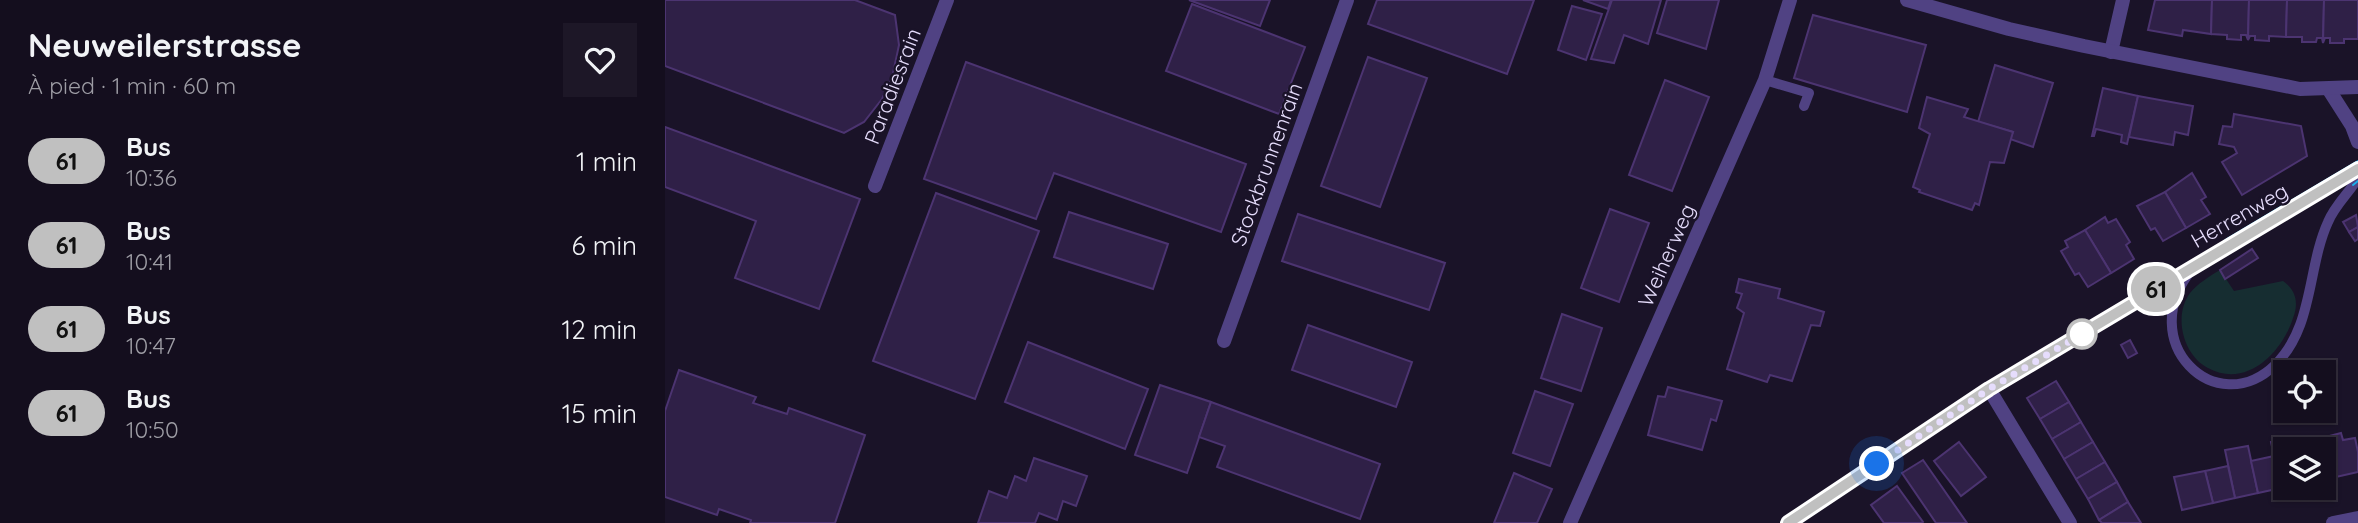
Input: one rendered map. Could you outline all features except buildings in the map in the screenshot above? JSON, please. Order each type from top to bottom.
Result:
[{"type":"street","name":"Paradiesrain","points":[[875,187],[947,0]]},
{"type":"street","name":"Stockbrunnenrain","points":[[1224,341],[1347,0]]},
{"type":"street","name":"Weiherweg","points":[[1570,523],[1766,80],[1790,0]]},
{"type":"street","points":[[1907,0],[2009,29],[2300,89],[2358,87]]},
{"type":"street","points":[[2111,52],[2123,0]]},
{"type":"street","points":[[2329,90],[2352,126],[2358,142]]},
{"type":"street","name":"Herrenweg","points":[[1788,523],[1989,389],[2358,169]]},
{"type":"street","points":[[1989,389],[2070,523]]},
{"type":"street","points":[[2333,523],[2358,518]]},
{"type":"lane","points":[[1766,80],[1808,93],[1804,106]]},
{"type":"lane","points":[[2196,264],[2178,291],[2171,316],[2173,336],[2182,358],[2192,369],[2220,383],[2243,383],[2261,377],[2283,357],[2295,338],[2328,220],[2358,178]]},
{"type":"green space","points":[[2220,270],[2234,291],[2283,281],[2291,288],[2296,302],[2288,331],[2271,355],[2249,371],[2236,374],[2222,373],[2199,362],[2192,354],[2183,334],[2182,313],[2190,293]]},
{"type":"tram line","points":[[2196,264],[2227,239],[2358,161]]},
{"type":"tram line","points":[[2353,185],[2358,181]]},
{"type":"bus line","name":"61","points":[[1788,523],[1989,389],[2358,169]]},
{"type":"route","points":[[1877,464],[1989,389],[2082,334]]}]
